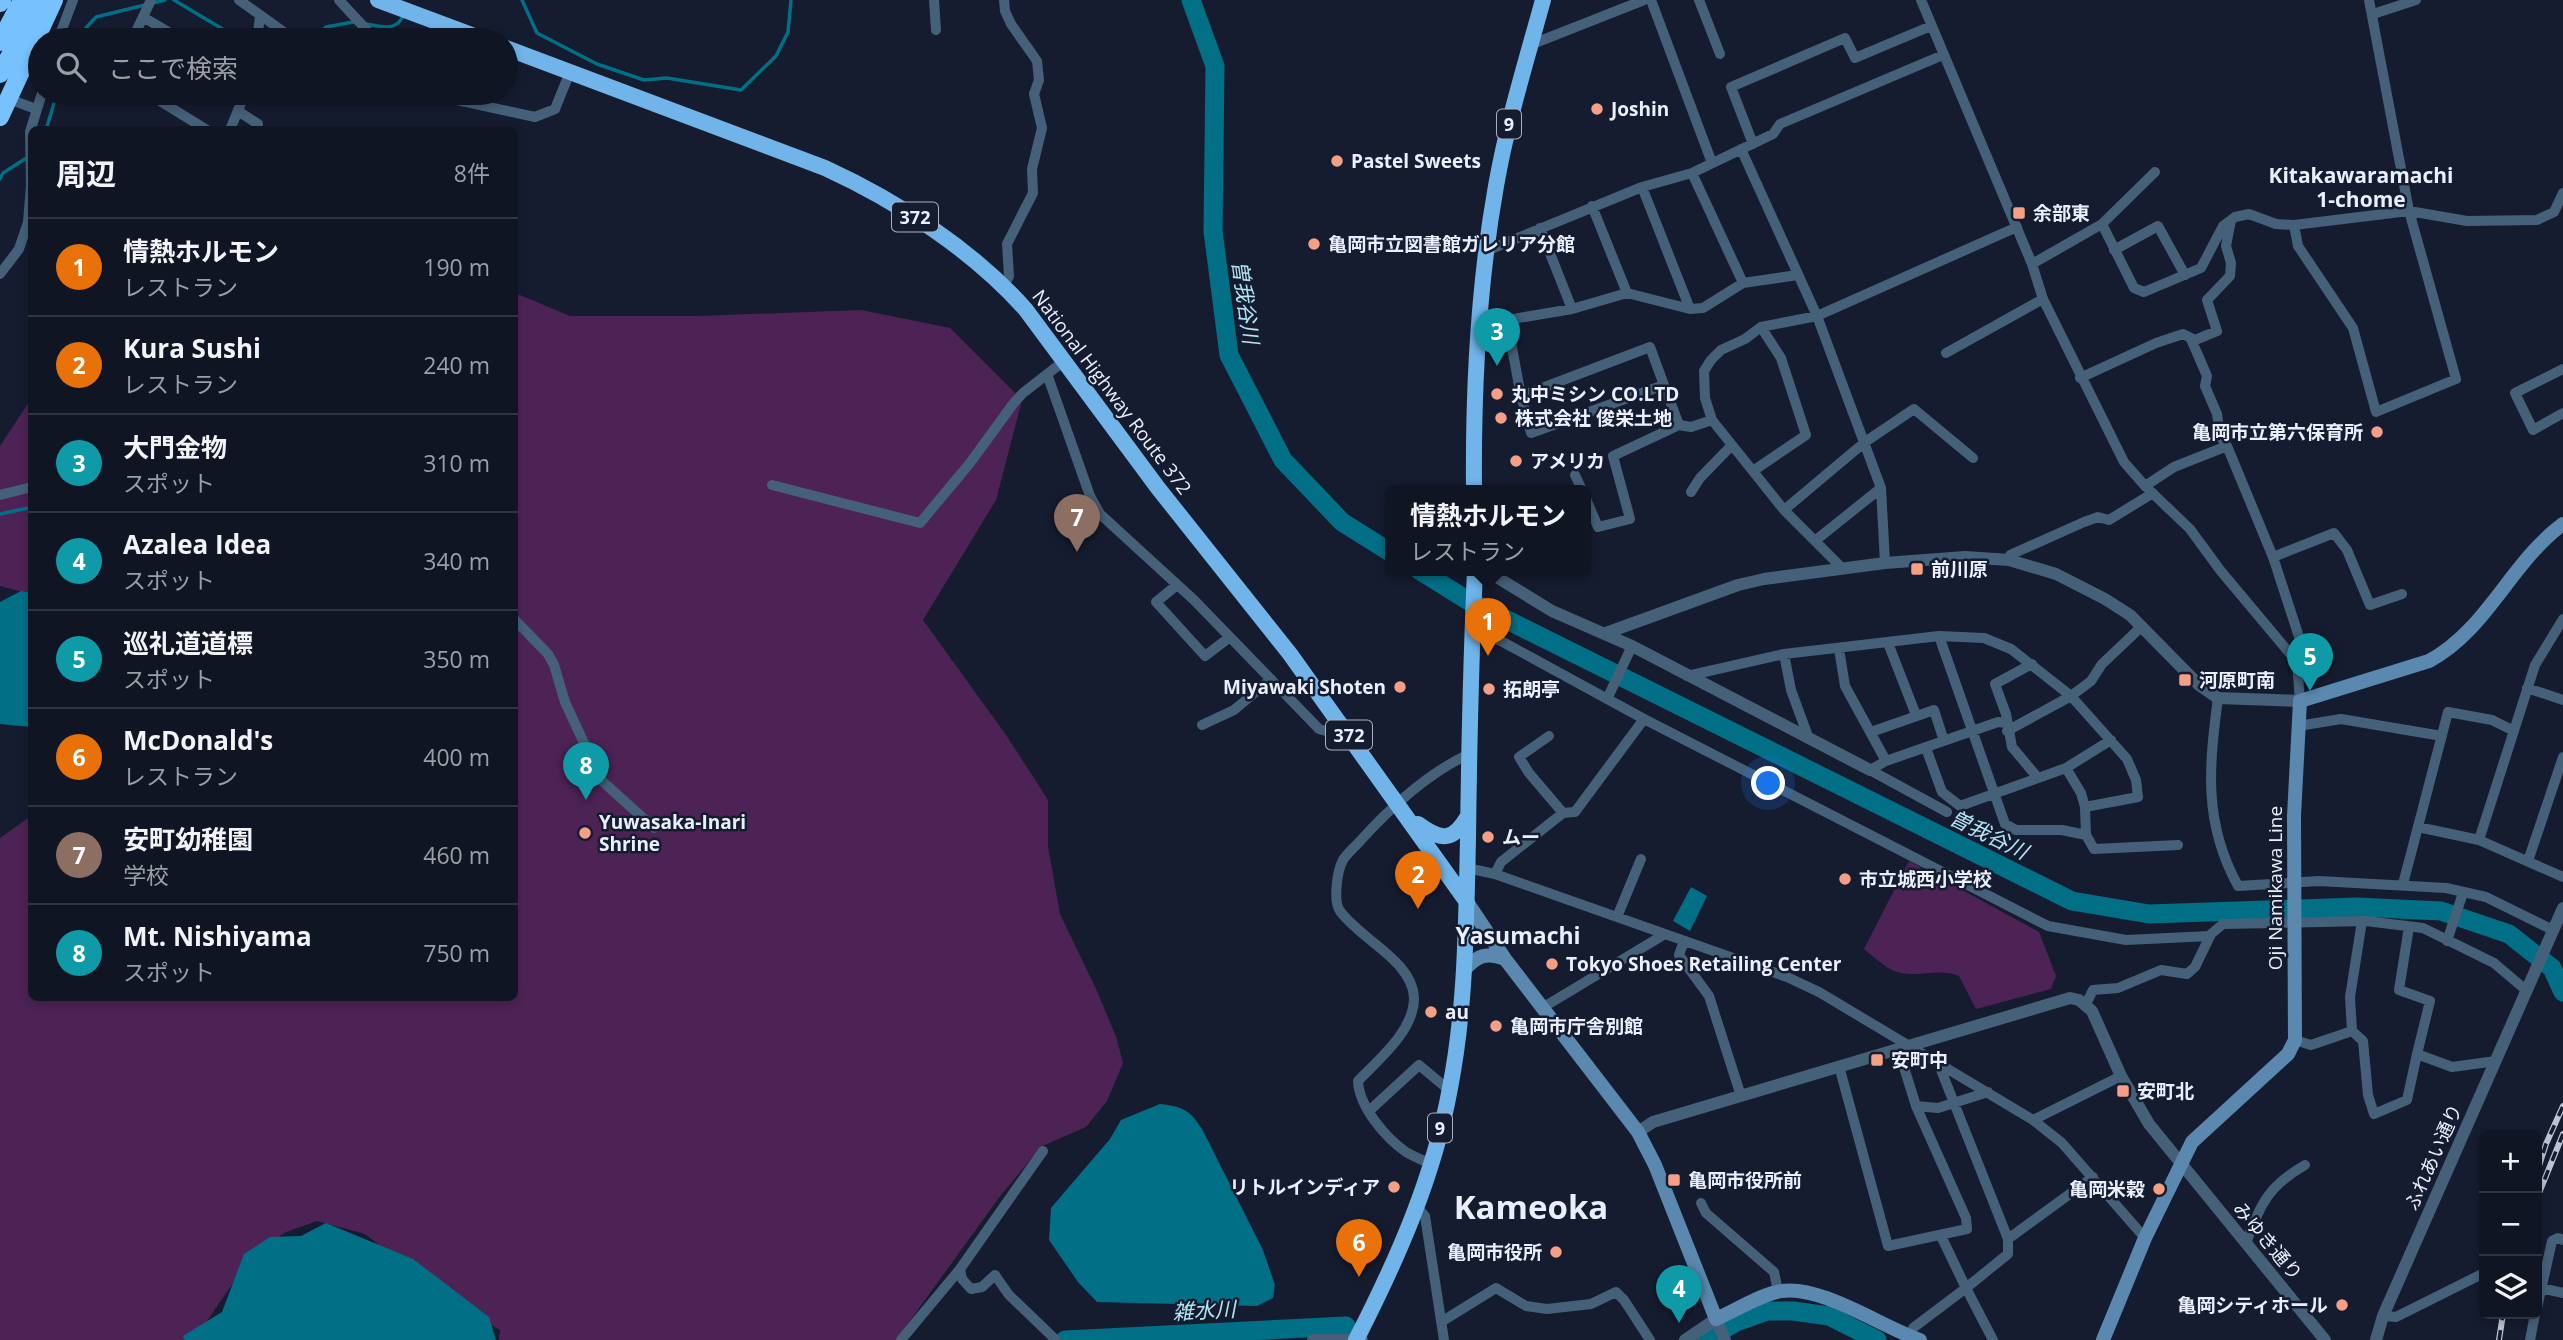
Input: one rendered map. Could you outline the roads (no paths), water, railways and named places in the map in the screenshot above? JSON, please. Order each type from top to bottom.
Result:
[{"type":"highway","points":[[0,42],[22,0]]},
{"type":"highway","points":[[0,74],[40,0]]},
{"type":"highway","points":[[41,28],[54,0]]},
{"type":"highway","name":"9","points":[[1474,485],[1477,325],[1486,251],[1500,163],[1543,0]]},
{"type":"highway","points":[[382,1],[453,28]]},
{"type":"highway","name":"National Highway Route 372","points":[[518,52],[825,168],[865,187],[902,208],[1004,286],[1026,310],[1158,488],[1290,654],[1467,902]]},
{"type":"highway","points":[[0,117],[28,56]]},
{"type":"highway","name":"9","points":[[1356,1340],[1417,1207],[1432,1164],[1450,1091],[1461,1024],[1465,969],[1473,625],[1478,576]]},
{"type":"highway","points":[[1403,810],[1430,832],[1447,837],[1457,832],[1468,816]]},
{"type":"main road","points":[[2300,701],[2429,661],[2446,652],[2479,618],[2540,544],[2563,524]]},
{"type":"main road","name":"Oji Namikawa Line","points":[[2295,1040],[2293,885],[2300,701]]},
{"type":"main road","points":[[1467,902],[1505,959],[1638,1132],[1655,1165],[1718,1323],[1779,1291],[1796,1289],[1816,1294],[1915,1338]]},
{"type":"main road","points":[[1465,969],[1482,955],[1490,954],[1505,959]]},
{"type":"main road","points":[[2103,1340],[2145,1238],[2192,1142],[2288,1054],[2295,1040]]},
{"type":"street","points":[[62,28],[73,0]]},
{"type":"street","points":[[339,0],[365,28]]},
{"type":"street","points":[[934,0],[936,30]]},
{"type":"street","points":[[1004,0],[1005,11],[1012,24],[1037,61],[1039,80],[1034,94],[1042,128],[1032,169],[1032,193],[1007,244],[1009,276],[1004,286]]},
{"type":"street","points":[[1530,46],[1644,0]]},
{"type":"street","points":[[1651,0],[1712,163]]},
{"type":"street","points":[[1699,0],[1720,54]]},
{"type":"street","points":[[1921,0],[2017,227],[2043,299],[2124,462],[2190,529],[2220,570],[2297,662]]},
{"type":"street","points":[[2294,225],[2298,246],[2353,328],[2376,412],[2456,379],[2409,211],[2369,0]]},
{"type":"street","points":[[2373,15],[2416,0]]},
{"type":"street","points":[[247,2],[260,16],[278,28]]},
{"type":"street","points":[[138,28],[147,8],[169,28]]},
{"type":"street","points":[[258,28],[260,16]]},
{"type":"street","points":[[1753,144],[1731,88],[1845,38],[1855,58],[1931,26]]},
{"type":"street","points":[[1486,251],[1642,187],[1692,173],[1773,134],[1780,124],[1943,55]]},
{"type":"street","points":[[482,105],[535,117],[555,109],[570,72]]},
{"type":"street","points":[[17,102],[36,110]]},
{"type":"street","points":[[31,126],[38,105]]},
{"type":"street","points":[[166,105],[201,126]]},
{"type":"street","points":[[231,126],[240,105]]},
{"type":"street","points":[[237,111],[258,124]]},
{"type":"street","points":[[1741,149],[1817,316],[1881,488],[1885,564]]},
{"type":"street","points":[[2032,264],[2102,224],[2155,172]]},
{"type":"street","points":[[1692,173],[1743,283]]},
{"type":"street","points":[[1642,187],[1690,309]]},
{"type":"street","points":[[2102,224],[2134,288],[2144,292],[2201,268],[2223,226],[2235,217],[2249,214],[2276,224],[2294,225],[2409,211],[2467,221],[2537,220],[2554,212],[2563,193]]},
{"type":"street","points":[[1592,206],[1627,293]]},
{"type":"street","points":[[2080,378],[2156,343],[2183,334],[2195,340],[2217,331],[2207,300],[2230,276],[2231,263],[2226,246],[2231,220]]},
{"type":"street","points":[[0,274],[19,249],[28,222]]},
{"type":"street","points":[[2114,250],[2158,226],[2185,275]]},
{"type":"street","points":[[1842,568],[1784,510],[1712,420],[1706,398],[1704,371],[1721,350],[1745,340],[1761,327],[1817,316],[2017,227]]},
{"type":"street","points":[[1540,229],[1572,309]]},
{"type":"street","points":[[1477,325],[1572,309],[1627,293],[1690,309],[1703,308],[1743,283],[1798,275]]},
{"type":"street","points":[[1946,354],[2043,299]]},
{"type":"street","points":[[1507,321],[1521,397],[1531,433],[1664,386]]},
{"type":"street","points":[[1753,471],[1806,435],[1781,358],[1761,327]]},
{"type":"street","points":[[1606,634],[1738,585],[1842,568],[1885,564],[1965,557],[2009,560],[2056,574],[2082,586],[2130,615],[2199,685],[2218,698],[2300,701],[2297,662],[2301,643],[2273,557],[2227,446],[2220,436],[2217,414],[2205,386],[2207,376],[2191,338]]},
{"type":"street","points":[[1521,397],[1650,347],[1679,425]]},
{"type":"street","points":[[772,485],[920,523],[970,463],[1013,404],[1064,361]]},
{"type":"street","points":[[2563,369],[2515,393],[2533,430],[2563,413]]},
{"type":"street","points":[[1047,374],[1094,506],[1100,514],[1230,636],[1320,729],[1340,735],[1346,730]]},
{"type":"street","points":[[1784,510],[1865,442],[1914,409],[1973,458]]},
{"type":"street","points":[[1591,511],[1598,527],[1630,519],[1613,456],[1679,425],[1691,427],[1712,420]]},
{"type":"street","points":[[1691,492],[1700,478],[1732,445]]},
{"type":"street","points":[[2145,485],[2174,467],[2227,446]]},
{"type":"street","points":[[1575,475],[1580,485]]},
{"type":"street","points":[[0,495],[28,488]]},
{"type":"street","points":[[1816,540],[1881,488]]},
{"type":"street","points":[[2009,560],[2010,555],[2084,522],[2098,517],[2109,520],[2153,494]]},
{"type":"street","points":[[2273,557],[2334,533],[2347,550],[2370,605],[2402,594]]},
{"type":"street","points":[[1487,576],[1870,770],[1947,813]]},
{"type":"street","points":[[1177,585],[1156,602],[1205,656],[1230,636]]},
{"type":"street","points":[[2479,840],[2535,665],[2563,619]]},
{"type":"street","points":[[518,624],[548,654],[570,714],[601,780],[654,828]]},
{"type":"street","points":[[1473,625],[1644,719],[2048,926],[2126,940],[2210,936]]},
{"type":"street","points":[[2007,727],[2071,696],[2091,681],[2102,664],[2142,626]]},
{"type":"street","points":[[1687,676],[1784,654],[1939,636],[1984,638],[2011,649],[2071,696],[2127,758],[2136,780],[2138,797],[2085,807]]},
{"type":"street","points":[[1939,636],[2005,824],[2016,830],[2062,830],[2086,835]]},
{"type":"street","points":[[1888,643],[1916,715]]},
{"type":"street","points":[[1839,649],[1845,686],[1886,761]]},
{"type":"street","points":[[1608,698],[1630,650]]},
{"type":"street","points":[[1784,654],[1791,690],[1809,740]]},
{"type":"street","points":[[2032,664],[1995,684],[2006,714],[2012,747],[2038,778]]},
{"type":"street","points":[[1202,725],[1234,710],[1271,679]]},
{"type":"street","points":[[2527,688],[2563,700]]},
{"type":"street","points":[[2218,698],[2209,780],[2212,813],[2220,848],[2238,886],[2293,885],[2319,880],[2403,884],[2455,890],[2486,897],[2553,930],[2563,908]]},
{"type":"street","points":[[1871,732],[1934,710],[1944,741]]},
{"type":"street","points":[[2403,884],[2448,712],[2492,720],[2514,731]]},
{"type":"street","points":[[1495,874],[1501,862],[1563,813],[1575,812],[1644,719]]},
{"type":"street","points":[[2298,726],[2341,719],[2442,736]]},
{"type":"street","points":[[1870,770],[1886,761],[1998,722],[2007,727]]},
{"type":"street","points":[[1549,736],[1519,757],[1529,774],[1563,813]]},
{"type":"street","points":[[1926,748],[1942,792],[1960,806],[2066,768],[2111,740]]},
{"type":"street","points":[[1432,1164],[1409,1154],[1393,1142],[1369,1111],[1358,1080],[1391,1046],[1410,1018],[1413,993],[1409,974],[1352,924],[1339,910],[1335,900],[1343,860],[1388,811],[1403,810],[1450,763],[1469,754]]},
{"type":"street","points":[[2528,861],[2563,757]]},
{"type":"street","points":[[2066,768],[2081,793],[2085,807],[2086,835],[2094,849],[2178,845]]},
{"type":"street","points":[[2418,827],[2479,840],[2563,877]]},
{"type":"street","points":[[1617,917],[1641,859]]},
{"type":"street","points":[[1467,868],[1495,874],[1787,977],[1819,992],[1903,1047],[1943,1066],[2033,1120],[2062,1143],[2145,1238]]},
{"type":"street","points":[[2447,941],[2462,896]]},
{"type":"street","points":[[1638,1132],[1653,1122],[2070,998],[2086,1004],[2093,990],[2118,988],[2161,970],[2187,974],[2195,967],[2210,936],[2223,925],[2294,920],[2362,921],[2423,928],[2494,963],[2527,990]]},
{"type":"street","points":[[2362,921],[2350,997],[2352,1031],[2363,1041],[2368,1095],[2374,1114],[2407,1100],[2430,1001],[2399,990],[2409,927]]},
{"type":"street","name":"ふれあい通り","points":[[2376,1340],[2383,1316],[2553,930]]},
{"type":"street","points":[[1542,1008],[1665,934]]},
{"type":"street","points":[[1684,941],[1679,955],[1709,996],[1741,1096]]},
{"type":"street","name":"みゆき通り","points":[[2086,1004],[2092,1011],[2121,1076],[2149,1124],[2325,1340]]},
{"type":"street","points":[[2295,1040],[2311,1045],[2352,1031]]},
{"type":"street","points":[[1839,1066],[1888,1245],[1967,1229],[1966,1218],[1916,1106],[1903,1047]]},
{"type":"street","points":[[2417,1054],[2452,1067],[2497,1061]]},
{"type":"street","points":[[1369,1111],[1419,1065],[1450,1091]]},
{"type":"street","points":[[1915,1338],[1913,1328],[2008,1254],[2008,1239],[1941,1070],[1943,1066]]},
{"type":"street","points":[[2033,1120],[2121,1076]]},
{"type":"street","points":[[1916,1106],[1938,1108],[1988,1092]]},
{"type":"street","points":[[901,1340],[960,1269],[1043,1151]]},
{"type":"street","points":[[2246,1243],[2268,1193],[2283,1177],[2305,1165]]},
{"type":"street","points":[[2008,1239],[2093,1177]]},
{"type":"street","points":[[1701,1203],[1706,1213],[1774,1272],[1779,1291]]},
{"type":"street","points":[[1417,1207],[1425,1216],[1444,1340]]},
{"type":"street","points":[[1941,1236],[1993,1340]]},
{"type":"street","points":[[2542,1258],[2552,1241],[2558,1238],[2563,1240]]},
{"type":"street","points":[[960,1269],[962,1279],[971,1289],[982,1287],[995,1275],[1009,1295],[1056,1340]]},
{"type":"street","points":[[2383,1316],[2396,1317],[2479,1275]]},
{"type":"street","points":[[1441,1322],[1496,1287],[1526,1307],[1548,1309],[1591,1304],[1616,1292],[1650,1340]]},
{"type":"street","points":[[2542,1288],[2563,1293]]},
{"type":"street","points":[[2530,1340],[2534,1319]]},
{"type":"street","points":[[1685,1340],[1718,1323],[1724,1340]]},
{"type":"street","points":[[1313,1340],[1362,1340]]},
{"type":"water","points":[[21,591],[28,592],[28,727],[0,724],[0,602]]},
{"type":"water","points":[[1691,887],[1707,896],[1690,931],[1673,921]]},
{"type":"water","points":[[1160,1104],[1185,1110],[1202,1129],[1263,1250],[1275,1285],[1273,1298],[1257,1306],[1097,1302],[1078,1282],[1049,1240],[1051,1208],[1110,1139],[1121,1120]]},
{"type":"water","points":[[326,1223],[413,1259],[489,1317],[496,1340],[185,1340],[183,1336],[222,1312],[244,1254],[270,1237],[301,1236]]},
{"type":"waterway","points":[[86,28],[96,17],[165,0]]},
{"type":"waterway","points":[[174,0],[221,28]]},
{"type":"waterway","points":[[522,0],[537,33],[597,64],[644,80],[667,78],[741,90],[776,56],[788,32],[791,0]]},
{"type":"waterway","name":"曽我谷川","points":[[1191,0],[1215,66],[1213,231],[1229,355],[1283,460],[1342,522],[1385,549]]},
{"type":"waterway","points":[[366,24],[391,27],[402,18]]},
{"type":"waterway","points":[[325,28],[353,22]]},
{"type":"waterway","points":[[47,126],[53,105]]},
{"type":"waterway","points":[[0,179],[3,173],[28,157]]},
{"type":"waterway","points":[[0,514],[28,508]]},
{"type":"waterway","name":"曽我谷川","points":[[1429,576],[1467,600],[2072,901],[2149,914],[2357,907],[2441,911],[2509,934],[2552,968],[2563,992]]},
{"type":"waterway","name":"雑水川","points":[[1706,1340],[1736,1322],[1767,1311],[1829,1316],[1877,1340]]},
{"type":"waterway","name":"雑水川","points":[[1065,1340],[1346,1326]]},
{"type":"railway","points":[[2542,1156],[2563,1106]]},
{"type":"railway","points":[[2539,1193],[2563,1134]]},
{"type":"railway","points":[[2499,1340],[2502,1319]]},
{"type":"place","name":"Joshin","points":[[1597,109]]},
{"type":"place","name":"Pastel Sweets","points":[[1337,161]]},
{"type":"place","name":"余部東","points":[[2019,213]]},
{"type":"place","name":"亀岡市立図書館ガレリア分館","points":[[1314,244]]},
{"type":"place","name":"大門金物","points":[[1497,366]]},
{"type":"place","name":"丸中ミシン CO.LTD","points":[[1497,394]]},
{"type":"place","name":"株式会社 俊栄土地","points":[[1501,418]]},
{"type":"place","name":"亀岡市立第六保育所","points":[[2377,432]]},
{"type":"place","name":"アメリカ","points":[[1516,461]]},
{"type":"place","name":"安町幼稚園","points":[[1077,552]]},
{"type":"place","name":"前川原","points":[[1917,569]]},
{"type":"place","name":"情熱ホルモン","points":[[1488,656]]},
{"type":"place","name":"河原町南","points":[[2185,680]]},
{"type":"place","name":"Miyawaki Shoten","points":[[1400,687]]},
{"type":"place","name":"拓朗亭","points":[[1489,689]]},
{"type":"place","name":"巡礼道道標","points":[[2310,691]]},
{"type":"place","name":"Mt. Nishiyama","points":[[586,800]]},
{"type":"place","name":"Yuwasaka-Inari Shrine","points":[[585,833]]},
{"type":"place","name":"ムー","points":[[1488,837]]},
{"type":"place","name":"市立城西小学校","points":[[1845,879]]},
{"type":"place","name":"Kura Sushi","points":[[1418,909]]},
{"type":"place","name":"Tokyo Shoes Retailing Center","points":[[1552,964]]},
{"type":"place","name":"au","points":[[1431,1012]]},
{"type":"place","name":"亀岡市庁舎別館","points":[[1496,1026]]},
{"type":"place","name":"安町中","points":[[1877,1060]]},
{"type":"place","name":"安町北","points":[[2123,1091]]},
{"type":"place","name":"亀岡市役所前","points":[[1674,1180]]},
{"type":"place","name":"リトルインディア","points":[[1394,1187]]},
{"type":"place","name":"亀岡米穀","points":[[2159,1189]]},
{"type":"place","name":"亀岡市役所","points":[[1556,1252]]},
{"type":"place","name":"McDonald's","points":[[1359,1277]]},
{"type":"place","name":"亀岡シティホール","points":[[2342,1305]]},
{"type":"place","name":"Azalea Idea","points":[[1679,1323]]},
{"type":"district","name":"Kitakawaramachi 1-chome","points":[[2361,187]]},
{"type":"district","name":"Yasumachi","points":[[1518,935]]},
{"type":"district","name":"Kameoka","points":[[1531,1206]]}]
